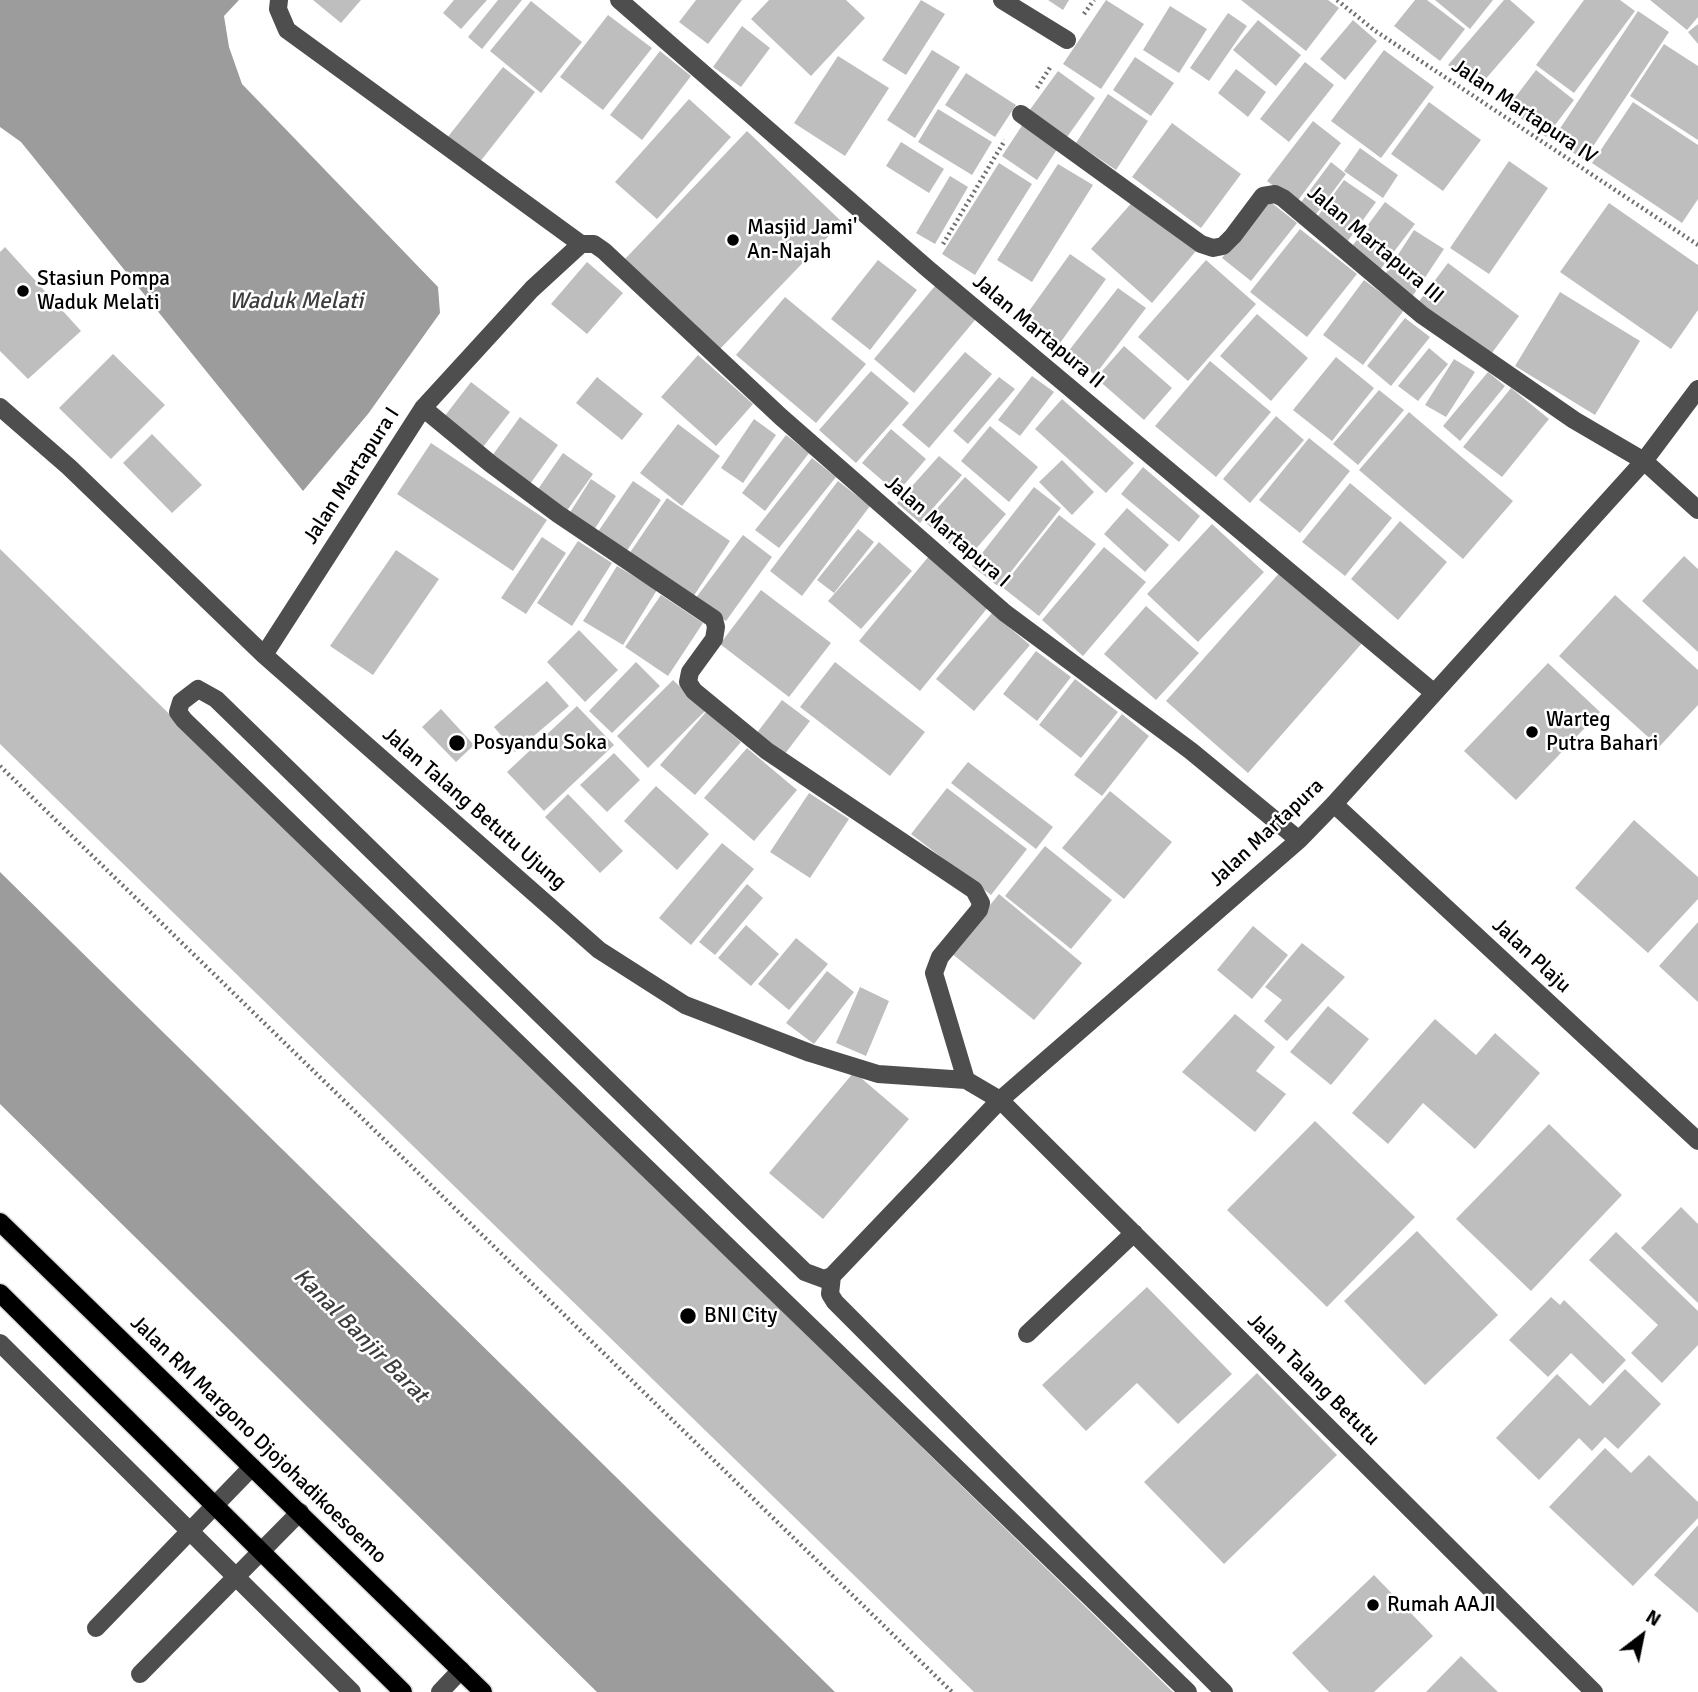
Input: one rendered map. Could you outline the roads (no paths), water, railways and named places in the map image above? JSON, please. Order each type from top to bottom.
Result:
[{"type":"main road","name":"Jalan RM Margono Djojohadikoesoemo","points":[[0,1222],[483,1692]]},
{"type":"main road","points":[[0,1293],[403,1692]]},
{"type":"street","name":"Jalan Martapura I","points":[[279,0],[278,9],[287,30],[581,244],[594,244],[604,251],[781,417],[1005,612],[1191,751],[1299,840]]},
{"type":"street","name":"Jalan Martapura II","points":[[619,0],[949,287],[1433,692]]},
{"type":"street","points":[[1002,0],[1067,40]]},
{"type":"street","name":"Jalan Martapura III","points":[[1021,114],[1201,244],[1213,248],[1223,246],[1233,236],[1263,196],[1275,194],[1283,198],[1422,315],[1574,420],[1644,461]]},
{"type":"street","name":"Jalan Martapura I","points":[[264,655],[423,408],[532,289],[581,244]]},
{"type":"street","name":"Jalan Martapura","points":[[832,1276],[1000,1100],[1299,840],[1644,461],[1698,389]]},
{"type":"street","name":"Jalan Talang Betutu Ujung","points":[[0,407],[69,467],[264,655],[599,950],[685,1005],[810,1053],[878,1074],[966,1080],[1000,1100]]},
{"type":"street","points":[[423,408],[558,514],[714,619],[714,639],[690,672],[688,682],[694,691],[767,751],[974,890],[981,903],[979,910],[940,957],[934,974],[966,1080]]},
{"type":"street","points":[[1644,461],[1698,510]]},
{"type":"street","points":[[1188,1692],[180,717],[179,705],[191,692],[198,689],[216,699],[805,1272],[824,1279],[832,1276],[830,1294],[835,1302],[1224,1692]]},
{"type":"street","name":"Jalan Plaju","points":[[1334,804],[1698,1141]]},
{"type":"street","name":"Jalan Talang Betutu","points":[[1000,1100],[1594,1692]]},
{"type":"street","points":[[1027,1334],[1134,1233]]},
{"type":"street","points":[[0,1343],[352,1692]]},
{"type":"street","points":[[96,1628],[252,1467]]},
{"type":"street","points":[[140,1674],[300,1512]]},
{"type":"street","points":[[440,1692],[461,1670]]},
{"type":"water","name":"Waduk Melati","points":[[0,0],[239,0],[224,16],[229,47],[242,84],[438,287],[440,313],[368,414],[303,491],[21,142],[0,127]]},
{"type":"water","name":"Kanal Banjir Barat","points":[[0,872],[835,1692],[597,1692],[0,1104]]},
{"type":"place","name":"Masjid Jami' An-Najah","points":[[733,240]]},
{"type":"place","name":"Stasiun Pompa Waduk Melati","points":[[23,291]]},
{"type":"place","name":"Warteg Putra Bahari","points":[[1532,732]]},
{"type":"place","name":"Posyandu Soka","points":[[457,743]]},
{"type":"place","name":"BNI City","points":[[688,1316]]},
{"type":"place","name":"Rumah AAJI","points":[[1373,1605]]}]
